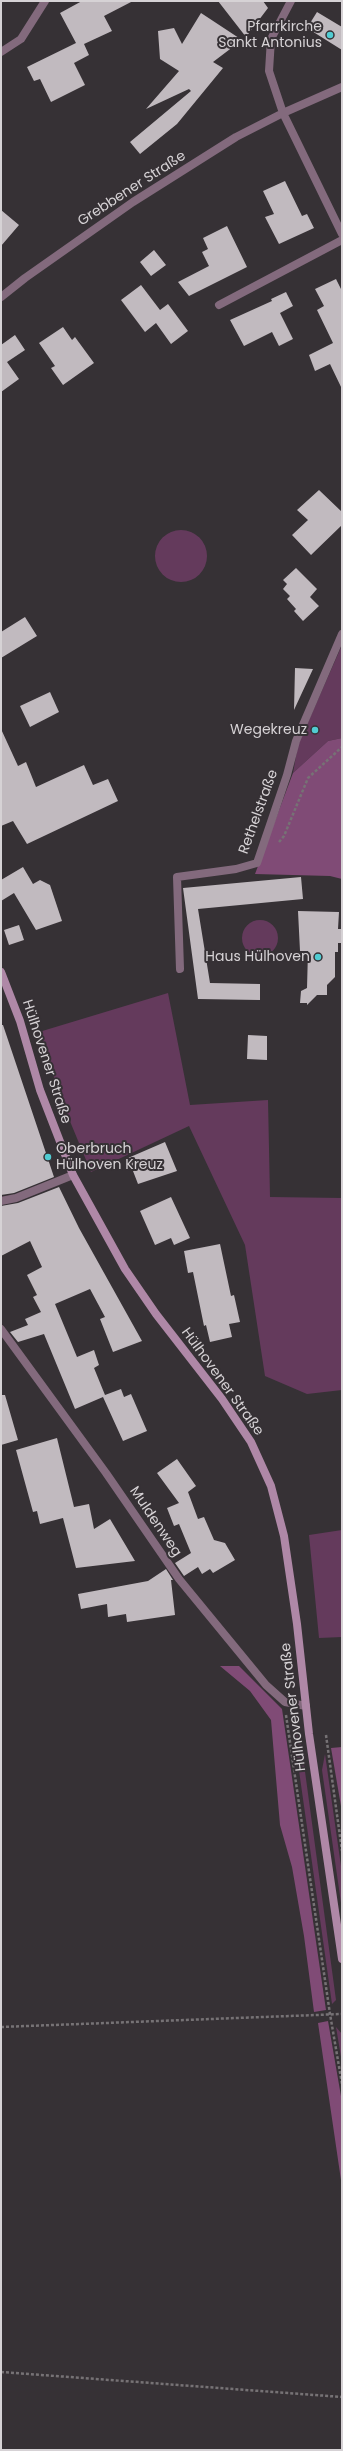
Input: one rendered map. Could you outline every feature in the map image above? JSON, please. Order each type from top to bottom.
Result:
[{"type":"main road","name":"Hülhovener Straße","points":[[1,972],[20,1021],[40,1090],[73,1175],[125,1269],[230,1411],[251,1442],[271,1486],[285,1544],[297,1624],[306,1706],[342,1959]]},
{"type":"street","points":[[1,52],[21,39],[45,1]]},
{"type":"street","points":[[292,1],[271,39],[269,71],[283,113],[342,234]]},
{"type":"street","name":"Grebbener Straße","points":[[1,297],[25,278],[133,202],[236,137],[283,113],[342,87]]},
{"type":"street","points":[[219,305],[342,240]]},
{"type":"street","name":"Rethelstraße","points":[[180,969],[177,877],[236,869],[257,863],[287,776],[296,741],[342,634]]},
{"type":"street","points":[[1,1201],[16,1198],[73,1175]]},
{"type":"street","name":"Muldenweg","points":[[1,1329],[106,1473],[179,1579],[266,1685],[285,1702]]},
{"type":"street","points":[[285,1702],[306,1706]]},
{"type":"path","points":[[273,847],[284,836],[308,778],[342,747]]},
{"type":"path","points":[[285,1702],[330,2014],[342,2084]]},
{"type":"path","points":[[326,1735],[342,1851]]},
{"type":"path","points":[[1,2027],[342,2014]]},
{"type":"path","points":[[1,2372],[342,2397]]},
{"type":"shaded area","points":[[181,530],[191,532],[199,538],[205,546],[207,556],[205,566],[199,574],[191,580],[181,582],[171,580],[163,574],[157,566],[155,556],[157,546],[163,538],[171,532]]},
{"type":"shaded area","points":[[342,645],[342,738],[328,741],[293,773],[298,745]]},
{"type":"shaded area","points":[[342,738],[342,879],[330,876],[255,874],[293,773],[328,741]]},
{"type":"shaded area","points":[[264,920],[273,925],[277,931],[277,945],[273,951],[264,956],[256,956],[247,951],[243,945],[242,934],[247,925],[253,921]]},
{"type":"shaded area","points":[[168,993],[190,1105],[268,1100],[270,1197],[342,1198],[342,1390],[307,1394],[265,1376],[245,1245],[189,1126],[91,1172],[62,1102],[39,1032]]},
{"type":"shaded area","points":[[342,1530],[342,1637],[319,1638],[309,1535]]},
{"type":"shaded area","points":[[220,1666],[239,1666],[282,1709],[326,2010],[314,2012],[304,1936],[292,1867],[280,1825],[271,1720],[250,1691]]},
{"type":"shaded area","points":[[291,1714],[298,1720],[336,2000],[332,2004]]},
{"type":"shaded area","points":[[342,1747],[342,1812],[331,1748]]},
{"type":"shaded area","points":[[325,1754],[342,1873],[342,1910],[322,1770]]},
{"type":"shaded area","points":[[328,2021],[342,2102],[342,2187],[318,2023]]},
{"type":"shaded area","points":[[336,2027],[342,2034],[342,2063]]},
{"type":"building","points":[[82,1],[133,1],[104,16],[112,31],[84,44],[89,55],[74,63],[85,85],[51,102],[40,79],[34,81],[27,67],[76,43],[60,13]]},
{"type":"building","points":[[218,1],[263,1],[268,8],[246,37]]},
{"type":"building","name":"Pfarrkirche Sankt Antonius","points":[[317,12],[342,27],[342,50],[307,28]]},
{"type":"building","points":[[201,13],[242,40],[213,62],[223,68],[177,124],[140,154],[130,142],[191,91],[189,89],[146,109],[179,71],[160,59],[158,31],[174,28],[182,44]]},
{"type":"building","points":[[285,181],[302,216],[307,214],[314,228],[279,244],[265,217],[274,214],[263,191]]},
{"type":"building","points":[[1,210],[19,225],[1,246]]},
{"type":"building","points":[[227,226],[247,267],[189,296],[178,282],[209,266],[202,252],[208,249],[203,238]]},
{"type":"building","points":[[154,250],[166,265],[151,276],[140,262]]},
{"type":"building","points":[[336,279],[342,291],[342,389],[330,364],[315,371],[309,355],[333,343],[317,310],[324,306],[315,289]]},
{"type":"building","points":[[141,285],[160,310],[168,304],[188,331],[171,344],[156,323],[145,332],[121,300]]},
{"type":"building","points":[[286,292],[293,306],[280,313],[293,339],[279,346],[272,332],[244,346],[230,320],[272,301],[271,299]]},
{"type":"building","points":[[63,327],[72,340],[75,337],[94,363],[63,385],[51,368],[55,366],[39,343]]},
{"type":"building","points":[[15,335],[25,350],[7,362],[19,379],[1,392],[1,345]]},
{"type":"building","points":[[319,490],[342,512],[342,525],[311,555],[292,535],[308,520],[297,510]]},
{"type":"building","points":[[296,568],[317,589],[310,597],[319,606],[303,621],[294,611],[296,609],[287,599],[290,596],[283,589],[287,584],[283,580]]},
{"type":"building","points":[[25,617],[37,636],[1,658],[1,632]]},
{"type":"building","points":[[295,668],[313,669],[294,710]]},
{"type":"building","points":[[50,692],[59,712],[30,727],[20,706]]},
{"type":"building","points":[[1,729],[18,766],[26,762],[36,787],[84,765],[93,785],[108,779],[118,801],[27,844],[13,821],[1,826]]},
{"type":"building","points":[[23,867],[33,884],[40,880],[50,885],[62,921],[36,930],[14,893],[1,901],[1,880]]},
{"type":"building","points":[[301,877],[303,899],[198,909],[210,983],[260,984],[260,1000],[198,999],[183,888]]},
{"type":"building","name":"Haus Hülhoven","points":[[298,911],[339,912],[338,929],[341,929],[341,943],[338,943],[338,952],[335,952],[335,977],[327,985],[327,995],[317,995],[307,1005],[307,1003],[300,1003],[301,991],[307,988],[308,951],[300,951]]},
{"type":"building","points":[[19,925],[24,940],[9,945],[4,930]]},
{"type":"building","points":[[1,1025],[3,1025],[54,1177],[14,1193],[1,1195]]},
{"type":"building","points":[[248,1035],[267,1036],[267,1060],[247,1059]]},
{"type":"building","points":[[165,1142],[177,1171],[138,1184],[128,1158]]},
{"type":"building","points":[[59,1187],[79,1228],[142,1341],[113,1352],[100,1319],[105,1317],[90,1289],[55,1304],[77,1357],[94,1350],[99,1365],[94,1368],[105,1395],[121,1389],[124,1397],[131,1394],[147,1431],[123,1441],[103,1397],[75,1409],[44,1334],[18,1342],[10,1332],[28,1325],[25,1319],[41,1312],[33,1297],[37,1295],[27,1275],[42,1267],[30,1241],[1,1256],[1,1206],[18,1203]]},
{"type":"building","points":[[171,1197],[190,1238],[174,1245],[171,1238],[155,1245],[140,1211]]},
{"type":"building","points":[[220,1244],[231,1296],[234,1295],[240,1322],[229,1324],[232,1337],[210,1342],[206,1325],[204,1326],[193,1272],[188,1273],[184,1251]]},
{"type":"building","points":[[1,1395],[5,1395],[18,1440],[1,1445]]},
{"type":"building","points":[[57,1438],[74,1507],[89,1504],[94,1529],[110,1519],[135,1561],[76,1568],[63,1518],[40,1524],[37,1511],[33,1512],[16,1450]]},
{"type":"building","points":[[177,1459],[196,1486],[188,1492],[198,1519],[204,1517],[214,1540],[225,1543],[235,1560],[213,1573],[210,1569],[202,1574],[198,1567],[184,1576],[175,1563],[191,1553],[179,1524],[174,1526],[167,1508],[179,1503],[157,1473]]},
{"type":"building","points":[[166,1569],[173,1580],[171,1580],[175,1615],[127,1622],[126,1614],[108,1617],[107,1604],[81,1609],[78,1594],[148,1581]]},
{"type":"place","name":"Pfarrkirche Sankt Antonius","points":[[330,35]]},
{"type":"place","name":"Wegekreuz","points":[[315,730]]},
{"type":"place","name":"Haus Hülhoven","points":[[318,957]]},
{"type":"place","name":"Oberbruch Hülhoven Kreuz","points":[[48,1157]]}]
